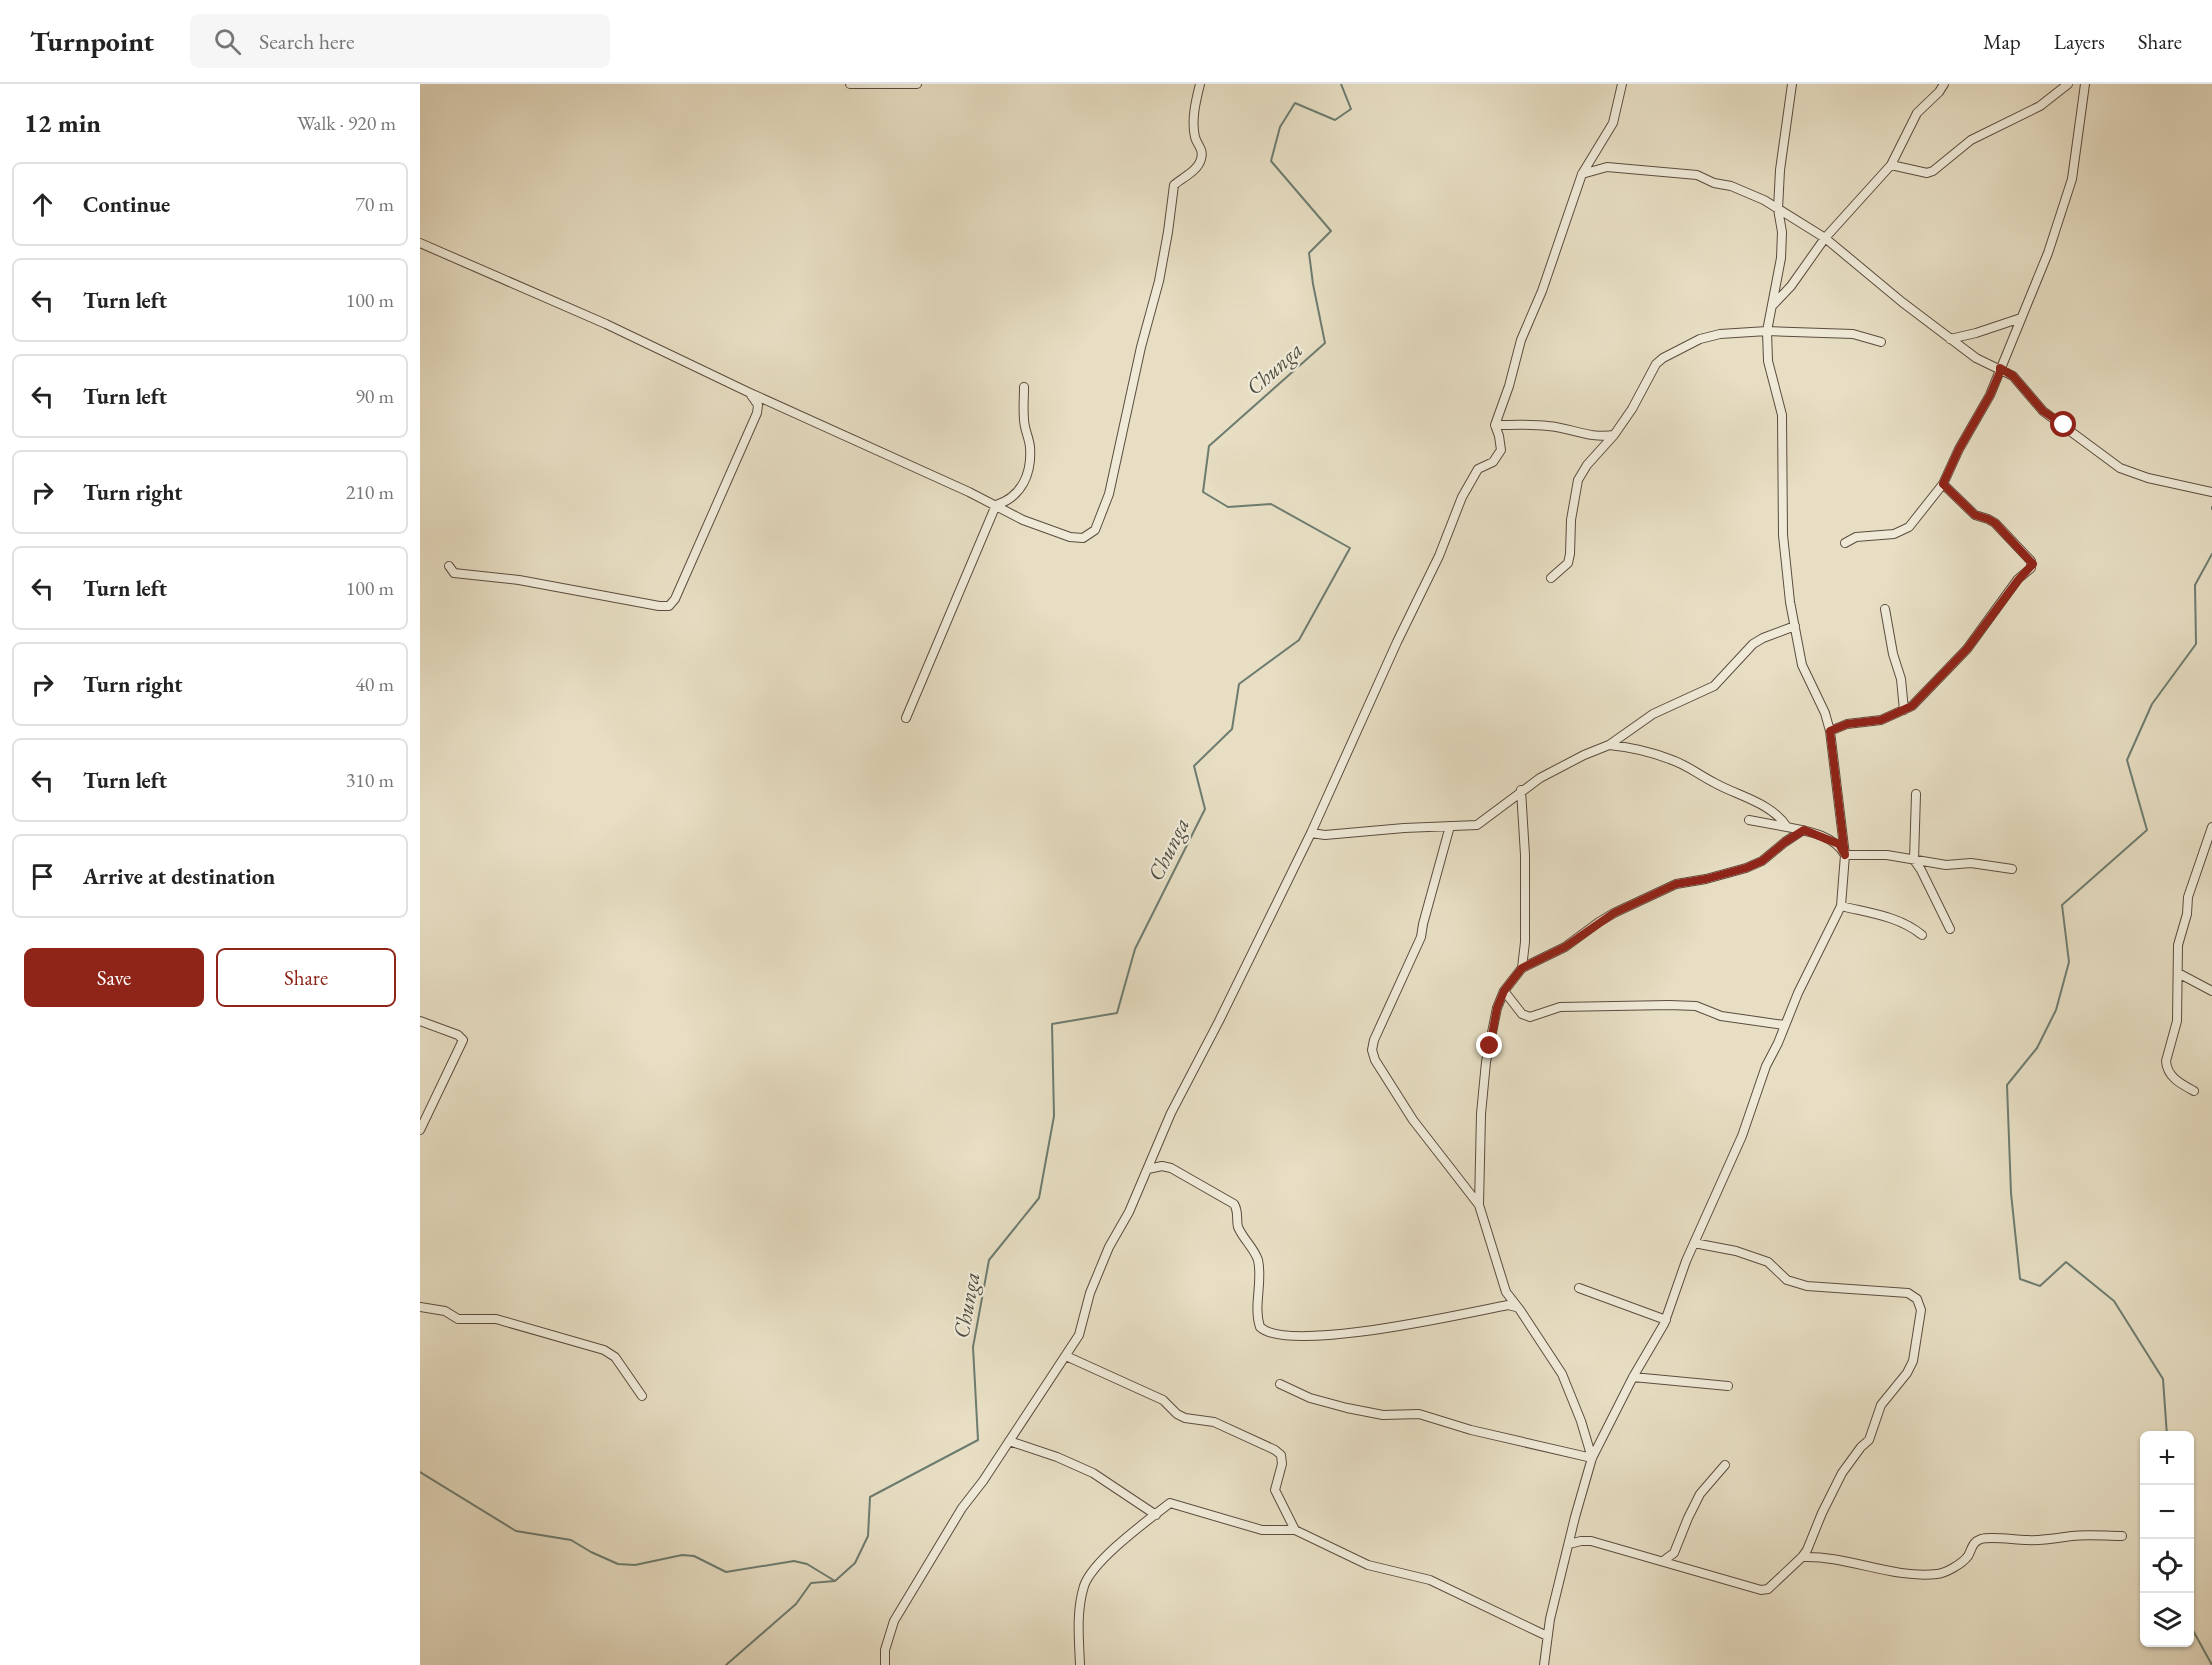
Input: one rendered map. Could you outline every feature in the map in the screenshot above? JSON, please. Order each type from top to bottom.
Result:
[{"type":"street","points":[[850,84],[916,84]]},
{"type":"street","points":[[420,243],[606,324],[748,392],[996,505],[1023,520],[1070,537],[1083,537],[1095,530],[1108,494],[1141,347],[1159,281],[1174,185],[1195,169],[1201,160],[1202,149],[1195,138],[1193,120],[1200,84]]},
{"type":"street","points":[[885,1665],[885,1650],[894,1621],[962,1508],[983,1481],[1079,1335],[1090,1293],[1109,1247],[1129,1212],[1168,1120],[1311,833],[1397,642],[1439,556],[1462,496],[1478,469],[1493,462],[1501,450],[1495,425],[1509,386],[1521,340],[1542,291],[1582,174],[1613,123],[1622,84]]},
{"type":"street","points":[[1544,1665],[1547,1636],[1592,1458],[1633,1377],[1666,1320],[1694,1243],[1742,1136],[1766,1066],[1841,906],[1845,855],[1830,731],[1825,713],[1802,665],[1795,626],[1783,535],[1782,415],[1769,367],[1767,331],[1781,258],[1782,232],[1778,209],[1780,163],[1792,84]]},
{"type":"street","points":[[1772,306],[1791,286],[1825,238],[1891,165],[1917,113],[1940,92],[1944,84]]},
{"type":"street","points":[[1891,165],[1927,173],[1933,171],[1971,140],[2040,106],[2068,84]]},
{"type":"street","points":[[1845,543],[1856,537],[1894,534],[1909,527],[1943,484],[1959,449],[1990,395],[2048,253],[2072,179],[2085,84]]},
{"type":"street","points":[[1582,174],[1607,167],[1697,175],[1764,200],[1825,238],[1976,358],[2013,376],[2043,411],[2120,468],[2148,478],[2210,492]]},
{"type":"street","points":[[1950,339],[2021,318]]},
{"type":"street","points":[[1551,578],[1568,563],[1571,520],[1578,480],[1587,465],[1614,435],[1632,409],[1656,364],[1664,358],[1700,339],[1720,334],[1767,331],[1853,334],[1881,342]]},
{"type":"street","points":[[906,718],[996,505],[1014,497],[1022,486],[1028,470],[1030,447],[1024,421],[1024,387]]},
{"type":"street","points":[[448,566],[454,573],[466,576],[519,580],[669,606],[675,599],[757,413],[757,402],[748,392]]},
{"type":"street","points":[[1495,425],[1548,426],[1601,437],[1614,435]]},
{"type":"street","points":[[1830,731],[1847,724],[1881,720],[1904,710],[1919,699],[1967,649],[2019,579],[2033,564],[1995,523],[1975,515],[1943,484]]},
{"type":"street","points":[[1885,609],[1893,654],[1901,679],[1904,710]]},
{"type":"street","points":[[1311,833],[1325,835],[1477,825],[1521,790],[1561,766],[1609,745],[1653,714],[1714,686],[1748,649],[1762,638],[1795,626]]},
{"type":"street","points":[[1609,745],[1632,749],[1682,764],[1712,782],[1766,807],[1777,814],[1787,827]]},
{"type":"street","points":[[1521,790],[1525,855],[1526,942],[1522,968]]},
{"type":"street","points":[[1916,794],[1914,860],[1950,929]]},
{"type":"street","points":[[1749,820],[1804,830],[1839,844],[1845,855]]},
{"type":"street","points":[[1450,826],[1423,924],[1422,938],[1374,1040],[1372,1050],[1375,1060],[1413,1120],[1479,1205]]},
{"type":"street","points":[[2194,1091],[2179,1083],[2166,1067],[2166,1061],[2177,1021],[2178,945],[2187,914],[2188,897],[2212,827]]},
{"type":"street","points":[[1592,1458],[1581,1421],[1562,1374],[1506,1292],[1479,1205],[1481,1114],[1486,1062],[1497,1008],[1504,991],[1522,968],[1565,947],[1614,913],[1676,884],[1706,879],[1746,868],[1762,861],[1804,830]]},
{"type":"street","points":[[1845,855],[1887,855],[1946,865],[1981,864],[2012,869]]},
{"type":"street","points":[[1841,906],[1894,918],[1912,926],[1922,934]]},
{"type":"street","points":[[2178,973],[2212,991]]},
{"type":"street","points":[[1504,991],[1522,1014],[1530,1017],[1560,1007],[1669,1005],[1696,1006],[1721,1016],[1784,1025]]},
{"type":"street","points":[[420,1021],[458,1035],[463,1040],[420,1131]]},
{"type":"street","points":[[1148,1169],[1161,1166],[1171,1168],[1234,1204],[1237,1209],[1238,1227],[1258,1261],[1257,1319],[1263,1330],[1272,1333],[1341,1335],[1508,1305],[1516,1307]]},
{"type":"street","points":[[1569,1544],[1591,1541],[1761,1590],[1768,1589],[1807,1550],[1842,1473],[1869,1440],[1881,1405],[1910,1367],[1917,1343],[1921,1310],[1917,1299],[1908,1293],[1807,1286],[1787,1280],[1768,1262],[1736,1251],[1694,1243]]},
{"type":"street","points":[[1579,1288],[1666,1320]]},
{"type":"street","points":[[420,1307],[445,1311],[458,1319],[496,1319],[604,1350],[615,1357],[642,1396]]},
{"type":"street","points":[[1066,1356],[1163,1400],[1177,1414],[1185,1418],[1214,1422],[1275,1450],[1281,1455],[1282,1464],[1275,1490],[1295,1530]]},
{"type":"street","points":[[1633,1377],[1728,1386]]},
{"type":"street","points":[[1280,1384],[1310,1398],[1347,1408],[1383,1415],[1419,1414],[1472,1430],[1592,1458]]},
{"type":"street","points":[[1009,1441],[1057,1457],[1093,1473],[1156,1515]]},
{"type":"street","points":[[1663,1561],[1674,1553],[1700,1494],[1725,1464]]},
{"type":"street","points":[[1080,1665],[1078,1626],[1085,1584],[1096,1567],[1125,1539],[1170,1503],[1262,1530],[1295,1530],[1368,1565],[1430,1580],[1547,1636]]},
{"type":"street","points":[[1802,1557],[1823,1556],[1871,1568],[1922,1575],[1941,1574],[1967,1557],[1974,1543],[1982,1538],[2029,1540],[2060,1539],[2072,1536],[2122,1536]]},
{"type":"waterway","name":"Chunga","points":[[726,1665],[796,1604],[811,1583],[835,1581],[855,1563],[868,1536],[870,1497],[978,1440],[973,1347],[989,1260],[1039,1198],[1054,1116],[1052,1024],[1117,1013],[1135,949],[1205,809],[1194,766],[1232,729],[1239,684],[1299,640],[1350,548],[1271,504],[1228,507],[1203,492],[1209,446],[1325,343],[1309,253],[1331,231],[1271,161],[1280,127],[1295,103],[1335,120],[1351,109],[1341,84]]},
{"type":"waterway","points":[[2167,1431],[2163,1379],[2114,1301],[2066,1262],[2040,1286],[2020,1279],[2011,1193],[2007,1085],[2037,1048],[2056,1010],[2069,962],[2062,905],[2147,830],[2127,760],[2152,704],[2196,644],[2195,585],[2212,554]]},
{"type":"waterway","points":[[420,1472],[516,1531],[571,1540],[618,1564],[635,1565],[682,1555],[694,1556],[726,1572],[794,1561],[807,1564],[835,1581]]},
{"type":"waterway","points":[[2194,1632],[2212,1665]]},
{"type":"route","points":[[1490,1046],[1497,1008],[1504,991],[1522,968],[1565,947],[1614,913],[1676,884],[1706,879],[1746,868],[1762,861],[1804,830],[1839,844],[1845,855],[1830,731],[1847,724],[1881,720],[1912,706],[1967,649],[2019,579],[2033,564],[2006,532],[1988,519],[1975,515],[1943,484],[1959,449],[1990,395],[2000,368],[2013,376],[2043,411],[2064,425]]}]
